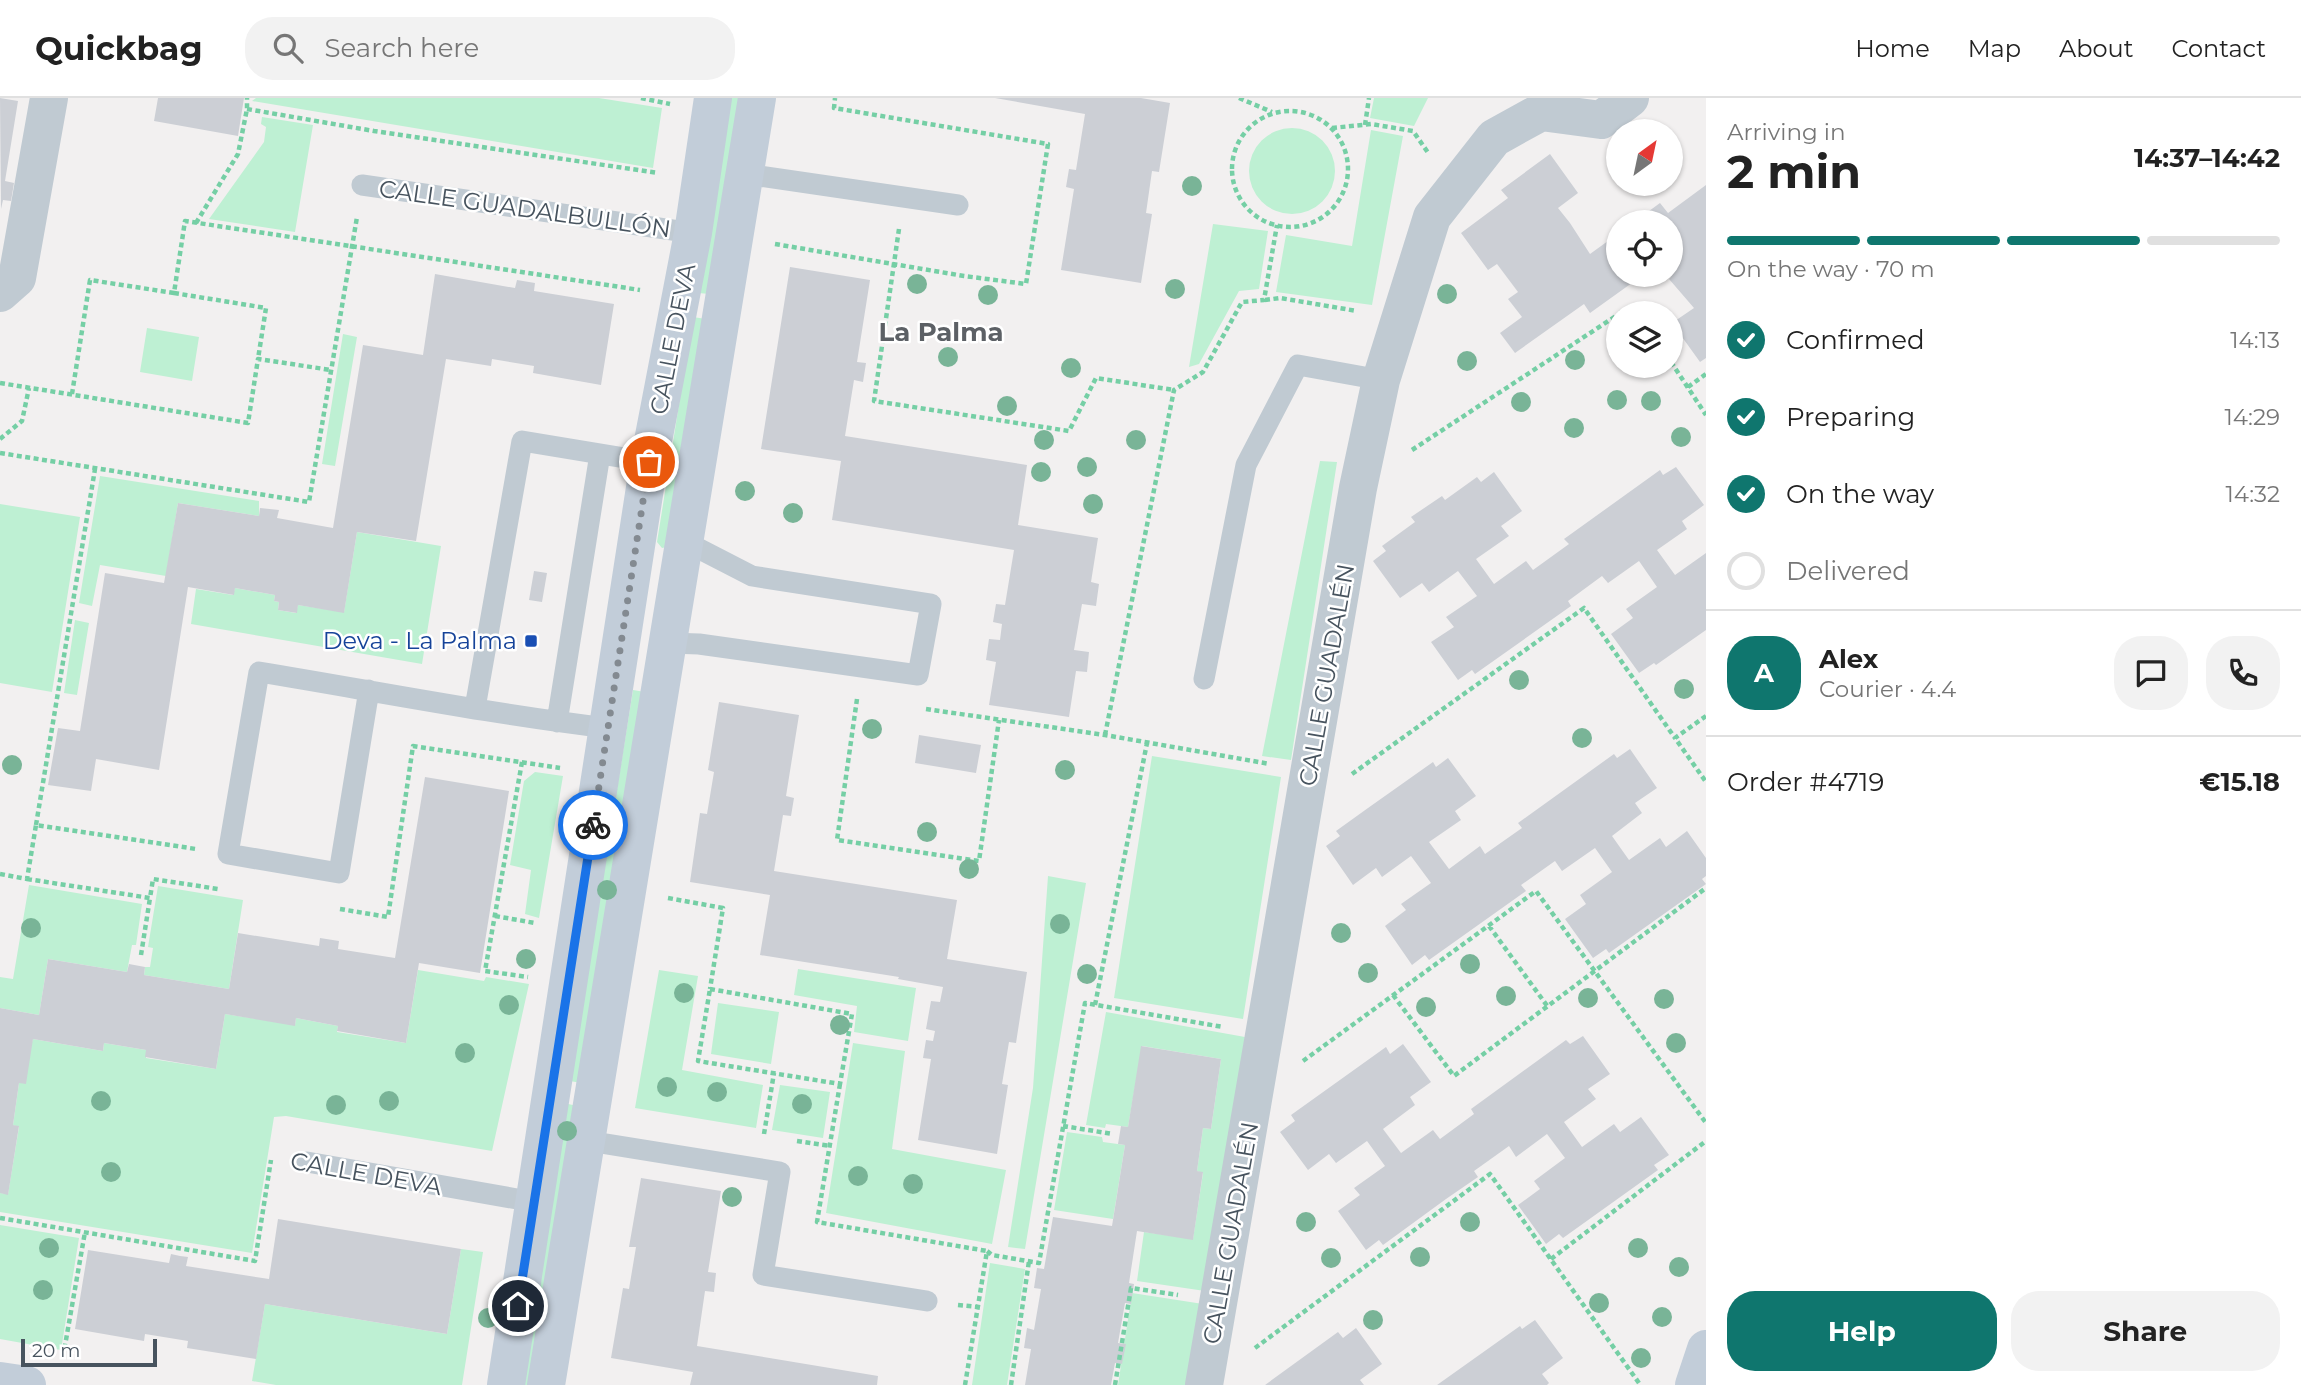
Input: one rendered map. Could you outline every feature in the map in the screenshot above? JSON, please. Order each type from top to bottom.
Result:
[{"type":"street","points":[[0,293],[17,278],[49,98]]},
{"type":"street","name":"CALLE DEVA","points":[[506,1385],[649,462],[693,233],[713,98]]},
{"type":"street","name":"CALLE DEVA","points":[[547,1385],[758,98]]},
{"type":"street","name":"CALLE GUADALÉN","points":[[1204,1385],[1353,517],[1381,380],[1432,217],[1494,138],[1541,112],[1601,120],[1630,98]]},
{"type":"street","points":[[1694,1385],[1706,1349]]},
{"type":"lane","points":[[745,174],[958,205]]},
{"type":"lane","name":"CALLE GUADALBULLÓN","points":[[362,185],[693,233]]},
{"type":"lane","points":[[1204,679],[1246,465],[1298,365],[1381,380]]},
{"type":"lane","points":[[475,708],[522,441],[649,462]]},
{"type":"lane","points":[[557,722],[600,454]]},
{"type":"lane","points":[[669,643],[699,644],[918,675],[931,604],[752,576],[684,541]]},
{"type":"lane","points":[[369,690],[339,873],[228,854],[259,672],[369,690],[557,722],[608,728]]},
{"type":"lane","points":[[588,1141],[780,1172],[763,1275],[927,1301]]},
{"type":"lane","name":"CALLE DEVA","points":[[307,1163],[534,1202]]},
{"type":"path","points":[[196,223],[238,154],[247,98]]},
{"type":"path","points":[[640,98],[667,103]]},
{"type":"path","points":[[768,243],[1026,284],[1048,144],[834,108],[835,98]]},
{"type":"path","points":[[1239,98],[1273,113]]},
{"type":"path","points":[[1365,125],[1369,98]]},
{"type":"path","points":[[247,109],[387,133],[667,174]]},
{"type":"path","points":[[1293,111],[1314,116],[1331,128],[1343,145],[1348,163],[1346,183],[1339,200],[1325,215],[1308,225],[1277,225],[1252,212],[1239,198],[1232,178],[1232,157],[1240,137],[1254,122],[1273,113],[1293,111]]},
{"type":"path","points":[[1331,128],[1365,125],[1413,131],[1433,159]]},
{"type":"path","name":"CALLE GUADALBULLÓN","points":[[0,453],[309,502],[362,185]]},
{"type":"path","points":[[903,197],[874,401],[1069,431],[1096,378],[1174,390],[1203,372],[1242,302],[1280,298],[1364,313]]},
{"type":"path","points":[[174,293],[185,221],[631,289]]},
{"type":"path","points":[[1265,300],[1277,225]]},
{"type":"path","points":[[0,383],[248,423],[266,308],[90,280],[72,394]]},
{"type":"path","points":[[1408,452],[1606,323]]},
{"type":"path","points":[[258,359],[331,370]]},
{"type":"path","points":[[1688,387],[1706,374]]},
{"type":"path","points":[[1682,378],[1706,415]]},
{"type":"path","points":[[0,439],[22,421],[29,387]]},
{"type":"path","points":[[1105,735],[1174,390]]},
{"type":"path","points":[[0,874],[27,879],[95,469]]},
{"type":"path","points":[[1346,779],[1584,608],[1706,782]]},
{"type":"path","points":[[861,667],[837,841],[979,861],[999,720]]},
{"type":"path","points":[[856,699],[870,701]]},
{"type":"path","points":[[921,709],[1105,735],[1255,762]]},
{"type":"path","points":[[1675,738],[1706,716]]},
{"type":"path","points":[[1095,1005],[1147,743]]},
{"type":"path","points":[[522,762],[485,971],[531,978]]},
{"type":"path","points":[[36,825],[228,854]]},
{"type":"path","points":[[1393,995],[1454,1076],[1706,888]]},
{"type":"path","points":[[1292,1069],[1536,891],[1706,1123]]},
{"type":"path","points":[[141,955],[150,898]]},
{"type":"path","points":[[669,898],[723,908],[698,1060],[840,1084]]},
{"type":"path","points":[[495,916],[524,921]]},
{"type":"path","points":[[1489,925],[1548,1007]]},
{"type":"path","points":[[710,989],[852,1014],[817,1222],[987,1251],[992,1255],[1039,1263],[1085,1003],[1229,1028]]},
{"type":"path","points":[[764,1135],[774,1073]]},
{"type":"path","points":[[1063,1126],[1113,1134]]},
{"type":"path","points":[[1551,1259],[1706,1141]]},
{"type":"path","name":"CALLE DEVA","points":[[0,1218],[255,1261],[271,1157],[307,1163]]},
{"type":"path","points":[[1248,1353],[1490,1174],[1640,1384]]},
{"type":"path","points":[[63,1357],[85,1232]]},
{"type":"path","points":[[965,1385],[987,1251]]},
{"type":"path","points":[[1011,1385],[1029,1261]]},
{"type":"path","points":[[1115,1385],[1130,1288],[1178,1295]]},
{"type":"green space","points":[[256,98],[599,98],[662,108],[653,168],[252,101]]},
{"type":"green space","points":[[730,98],[742,98],[710,294],[698,293]]},
{"type":"green space","points":[[1374,98],[1428,98],[1414,126],[1370,118]]},
{"type":"green space","points":[[262,117],[313,125],[295,232],[209,219],[264,142],[266,127],[261,124]]},
{"type":"green space","points":[[1292,128],[1308,132],[1322,141],[1331,155],[1335,171],[1331,187],[1322,201],[1308,210],[1292,214],[1276,210],[1262,201],[1253,187],[1249,171],[1253,155],[1262,141],[1276,132]]},
{"type":"green space","points":[[1371,130],[1403,136],[1372,305],[1276,292],[1286,235],[1352,246]]},
{"type":"green space","points":[[1213,224],[1268,231],[1259,289],[1239,291],[1199,364],[1189,367]]},
{"type":"green space","points":[[693,317],[706,319],[667,547],[662,548],[657,542]]},
{"type":"green space","points":[[147,328],[199,337],[192,381],[140,372]]},
{"type":"green space","points":[[343,334],[357,337],[335,466],[322,464]]},
{"type":"green space","points":[[1320,461],[1337,462],[1291,760],[1262,756]]},
{"type":"green space","points":[[100,476],[259,501],[259,516],[178,503],[166,576],[100,565],[92,606],[79,603]]},
{"type":"green space","points":[[0,504],[80,517],[52,692],[0,683]]},
{"type":"green space","points":[[357,532],[441,546],[422,664],[191,624],[196,589],[233,595],[235,588],[275,595],[274,601],[279,602],[278,610],[296,613],[298,605],[344,612]]},
{"type":"green space","points":[[75,620],[89,623],[77,695],[64,693]]},
{"type":"green space","points":[[633,690],[645,692],[581,1083],[570,1081]]},
{"type":"green space","points":[[1152,756],[1281,777],[1243,1019],[1114,998]]},
{"type":"green space","points":[[535,772],[563,776],[539,918],[525,914],[531,870],[510,865],[524,781]]},
{"type":"green space","points":[[1048,876],[1086,883],[1025,1249],[1008,1247],[1033,1088]]},
{"type":"green space","points":[[29,885],[142,904],[136,945],[132,945],[127,972],[48,959],[39,1015],[0,1008],[0,977],[13,979]]},
{"type":"green space","points":[[158,886],[243,900],[229,989],[144,975],[145,967],[150,967],[153,948],[148,947]]},
{"type":"green space","points":[[798,969],[916,988],[908,1041],[854,1032],[857,1006],[794,995]]},
{"type":"green space","points":[[418,970],[484,981],[486,977],[529,984],[492,1151],[286,1116],[274,1117],[252,1253],[0,1212],[0,1193],[8,1194],[19,1127],[13,1125],[19,1083],[33,1039],[103,1051],[104,1043],[146,1050],[146,1058],[216,1069],[225,1014],[295,1025],[296,1018],[338,1026],[337,1032],[406,1043]]},
{"type":"green space","points":[[659,970],[698,976],[682,1070],[763,1085],[756,1128],[635,1108]]},
{"type":"green space","points":[[718,1003],[779,1012],[771,1064],[711,1054]]},
{"type":"green space","points":[[1106,1012],[1245,1037],[1205,1291],[1137,1281],[1144,1232],[1193,1239],[1203,1173],[1197,1171],[1203,1128],[1211,1129],[1221,1059],[1142,1046],[1128,1127],[1086,1125]]},
{"type":"green space","points":[[853,1043],[905,1051],[892,1149],[1006,1170],[992,1244],[826,1213]]},
{"type":"green space","points":[[780,1085],[830,1092],[823,1138],[772,1130]]},
{"type":"green space","points":[[564,1103],[577,1106],[532,1385],[519,1385]]},
{"type":"green space","points":[[1067,1132],[1102,1137],[1103,1142],[1125,1145],[1113,1219],[1054,1210]]},
{"type":"green space","points":[[0,1225],[79,1238],[61,1350],[0,1339]]},
{"type":"green space","points":[[461,1249],[483,1252],[462,1385],[276,1385],[252,1381],[265,1304],[447,1334]]},
{"type":"green space","points":[[990,1263],[1025,1269],[1007,1385],[972,1385]]},
{"type":"green space","points":[[1132,1293],[1203,1304],[1189,1385],[1118,1385]]},
{"type":"building","points":[[0,98],[18,101],[5,181],[14,183],[11,201],[3,200],[1,209]]},
{"type":"building","points":[[158,98],[244,98],[238,136],[154,121]]},
{"type":"building","points":[[995,98],[1141,98],[1170,103],[1159,172],[1152,171],[1146,213],[1152,214],[1141,283],[1061,270],[1074,189],[1066,187],[1069,169],[1076,170],[1085,114]]},
{"type":"building","points":[[1550,154],[1578,193],[1558,208],[1590,254],[1606,242],[1606,287],[1626,287],[1590,313],[1584,304],[1515,353],[1500,333],[1522,317],[1508,299],[1518,292],[1497,264],[1488,270],[1461,233],[1508,198],[1501,190]]},
{"type":"building","points":[[1706,185],[1706,358],[1700,362],[1683,338],[1683,316],[1694,308],[1676,287],[1683,287],[1683,210],[1672,210]]},
{"type":"building","points":[[1660,203],[1666,210],[1650,210]]},
{"type":"building","points":[[790,267],[870,280],[857,362],[866,363],[863,382],[854,380],[845,436],[1027,465],[1018,525],[1098,538],[1091,582],[1099,584],[1096,606],[1082,604],[1074,650],[1089,652],[1087,672],[1076,671],[1069,717],[989,705],[996,662],[986,660],[989,639],[1000,640],[1002,624],[993,622],[996,604],[1005,605],[1014,550],[832,520],[841,461],[761,449]]},
{"type":"building","points":[[435,274],[515,288],[517,280],[535,283],[534,291],[614,304],[601,385],[533,373],[534,366],[492,359],[491,366],[446,359],[416,541],[357,532],[344,613],[298,605],[297,613],[278,610],[279,602],[274,601],[275,595],[235,588],[234,595],[188,587],[159,770],[96,759],[91,791],[48,785],[58,728],[80,731],[105,573],[164,583],[178,503],[259,516],[260,508],[279,510],[277,518],[333,528],[363,345],[423,355]]},
{"type":"building","points":[[1676,467],[1704,505],[1682,521],[1687,529],[1657,550],[1675,575],[1706,553],[1706,630],[1656,665],[1654,663],[1639,673],[1611,634],[1633,618],[1626,609],[1657,587],[1639,561],[1608,583],[1602,576],[1568,601],[1571,606],[1475,674],[1472,670],[1458,680],[1431,642],[1454,627],[1446,617],[1477,596],[1458,571],[1429,592],[1422,583],[1400,598],[1373,561],[1386,551],[1382,546],[1415,522],[1411,517],[1442,496],[1445,500],[1477,477],[1481,482],[1494,472],[1522,511],[1501,526],[1509,536],[1476,559],[1494,584],[1526,561],[1533,570],[1569,544],[1564,539],[1660,470],[1663,475]]},
{"type":"building","points":[[534,571],[547,573],[542,602],[529,600]]},
{"type":"building","points":[[719,702],[799,715],[786,796],[794,798],[791,816],[783,815],[774,871],[957,900],[947,959],[1027,972],[1016,1043],[1009,1042],[1002,1084],[1008,1085],[997,1154],[918,1140],[931,1059],[923,1058],[926,1040],[933,1041],[935,1031],[926,1029],[931,1001],[940,1002],[943,987],[898,979],[899,977],[760,955],[770,895],[690,882],[700,813],[707,814],[714,772],[708,770]]},
{"type":"building","points":[[919,735],[981,745],[976,773],[915,763]]},
{"type":"building","points":[[1630,749],[1657,788],[1635,803],[1642,813],[1612,836],[1629,860],[1660,838],[1666,847],[1687,831],[1706,858],[1706,876],[1702,879],[1706,884],[1609,953],[1606,949],[1593,958],[1565,919],[1586,904],[1580,895],[1612,872],[1595,848],[1562,871],[1555,861],[1521,885],[1526,891],[1429,960],[1425,955],[1412,965],[1385,926],[1406,910],[1401,904],[1431,883],[1411,856],[1382,877],[1376,868],[1353,885],[1326,846],[1340,836],[1336,831],[1433,762],[1436,767],[1448,758],[1476,796],[1455,811],[1461,820],[1429,842],[1449,869],[1480,846],[1485,854],[1522,828],[1518,823],[1614,754],[1617,758]]},
{"type":"building","points":[[425,777],[509,791],[480,973],[419,963],[406,1043],[337,1031],[338,1026],[296,1018],[295,1026],[225,1014],[216,1069],[145,1057],[146,1050],[104,1043],[103,1051],[33,1039],[26,1084],[19,1083],[13,1125],[19,1126],[8,1195],[0,1193],[0,1008],[39,1015],[48,959],[127,972],[129,964],[145,967],[144,975],[229,989],[238,933],[319,946],[320,938],[339,941],[338,949],[395,958]]},
{"type":"building","points":[[1583,1036],[1610,1074],[1588,1089],[1596,1099],[1564,1122],[1582,1147],[1614,1124],[1620,1132],[1641,1117],[1669,1155],[1654,1165],[1658,1170],[1563,1238],[1559,1234],[1546,1244],[1518,1205],[1540,1189],[1534,1181],[1565,1158],[1547,1134],[1516,1157],[1509,1146],[1474,1171],[1478,1177],[1383,1245],[1379,1240],[1366,1250],[1338,1211],[1360,1195],[1354,1188],[1385,1166],[1367,1141],[1336,1163],[1329,1154],[1308,1170],[1280,1132],[1295,1121],[1291,1115],[1386,1047],[1390,1054],[1403,1044],[1431,1082],[1410,1097],[1415,1105],[1383,1129],[1401,1153],[1433,1130],[1440,1139],[1474,1114],[1471,1109],[1566,1040],[1570,1044]]},
{"type":"building","points":[[1141,1046],[1221,1059],[1211,1129],[1203,1128],[1197,1171],[1203,1172],[1193,1240],[1137,1231],[1129,1283],[1134,1284],[1131,1304],[1125,1303],[1118,1343],[1126,1344],[1122,1364],[1115,1363],[1111,1385],[1025,1385],[1031,1349],[1024,1348],[1027,1328],[1034,1330],[1041,1289],[1034,1288],[1037,1268],[1044,1269],[1053,1217],[1112,1226],[1125,1145],[1118,1144],[1121,1126],[1128,1127]]},
{"type":"building","points":[[641,1178],[721,1191],[708,1272],[716,1273],[714,1292],[705,1291],[697,1346],[878,1376],[877,1385],[690,1385],[693,1372],[611,1358],[623,1288],[629,1289],[636,1247],[629,1247]]},
{"type":"building","points":[[278,1219],[461,1249],[447,1334],[265,1304],[256,1359],[187,1348],[188,1341],[145,1334],[144,1341],[75,1329],[88,1250],[169,1263],[171,1254],[188,1257],[186,1266],[269,1279]]},
{"type":"building","points":[[1535,1320],[1563,1358],[1542,1374],[1549,1383],[1547,1385],[1437,1385],[1520,1326],[1522,1329]]},
{"type":"building","points":[[1356,1328],[1382,1364],[1360,1380],[1364,1385],[1265,1385],[1338,1332],[1343,1338]]},
{"type":"way so far","points":[[593,825],[649,462]]},
{"type":"place","name":"Deva - La Palma","points":[[531,641]]},
{"type":"district","name":"La Palma","points":[[941,332]]},
{"type":"route","points":[[518,1306],[593,825]]}]
